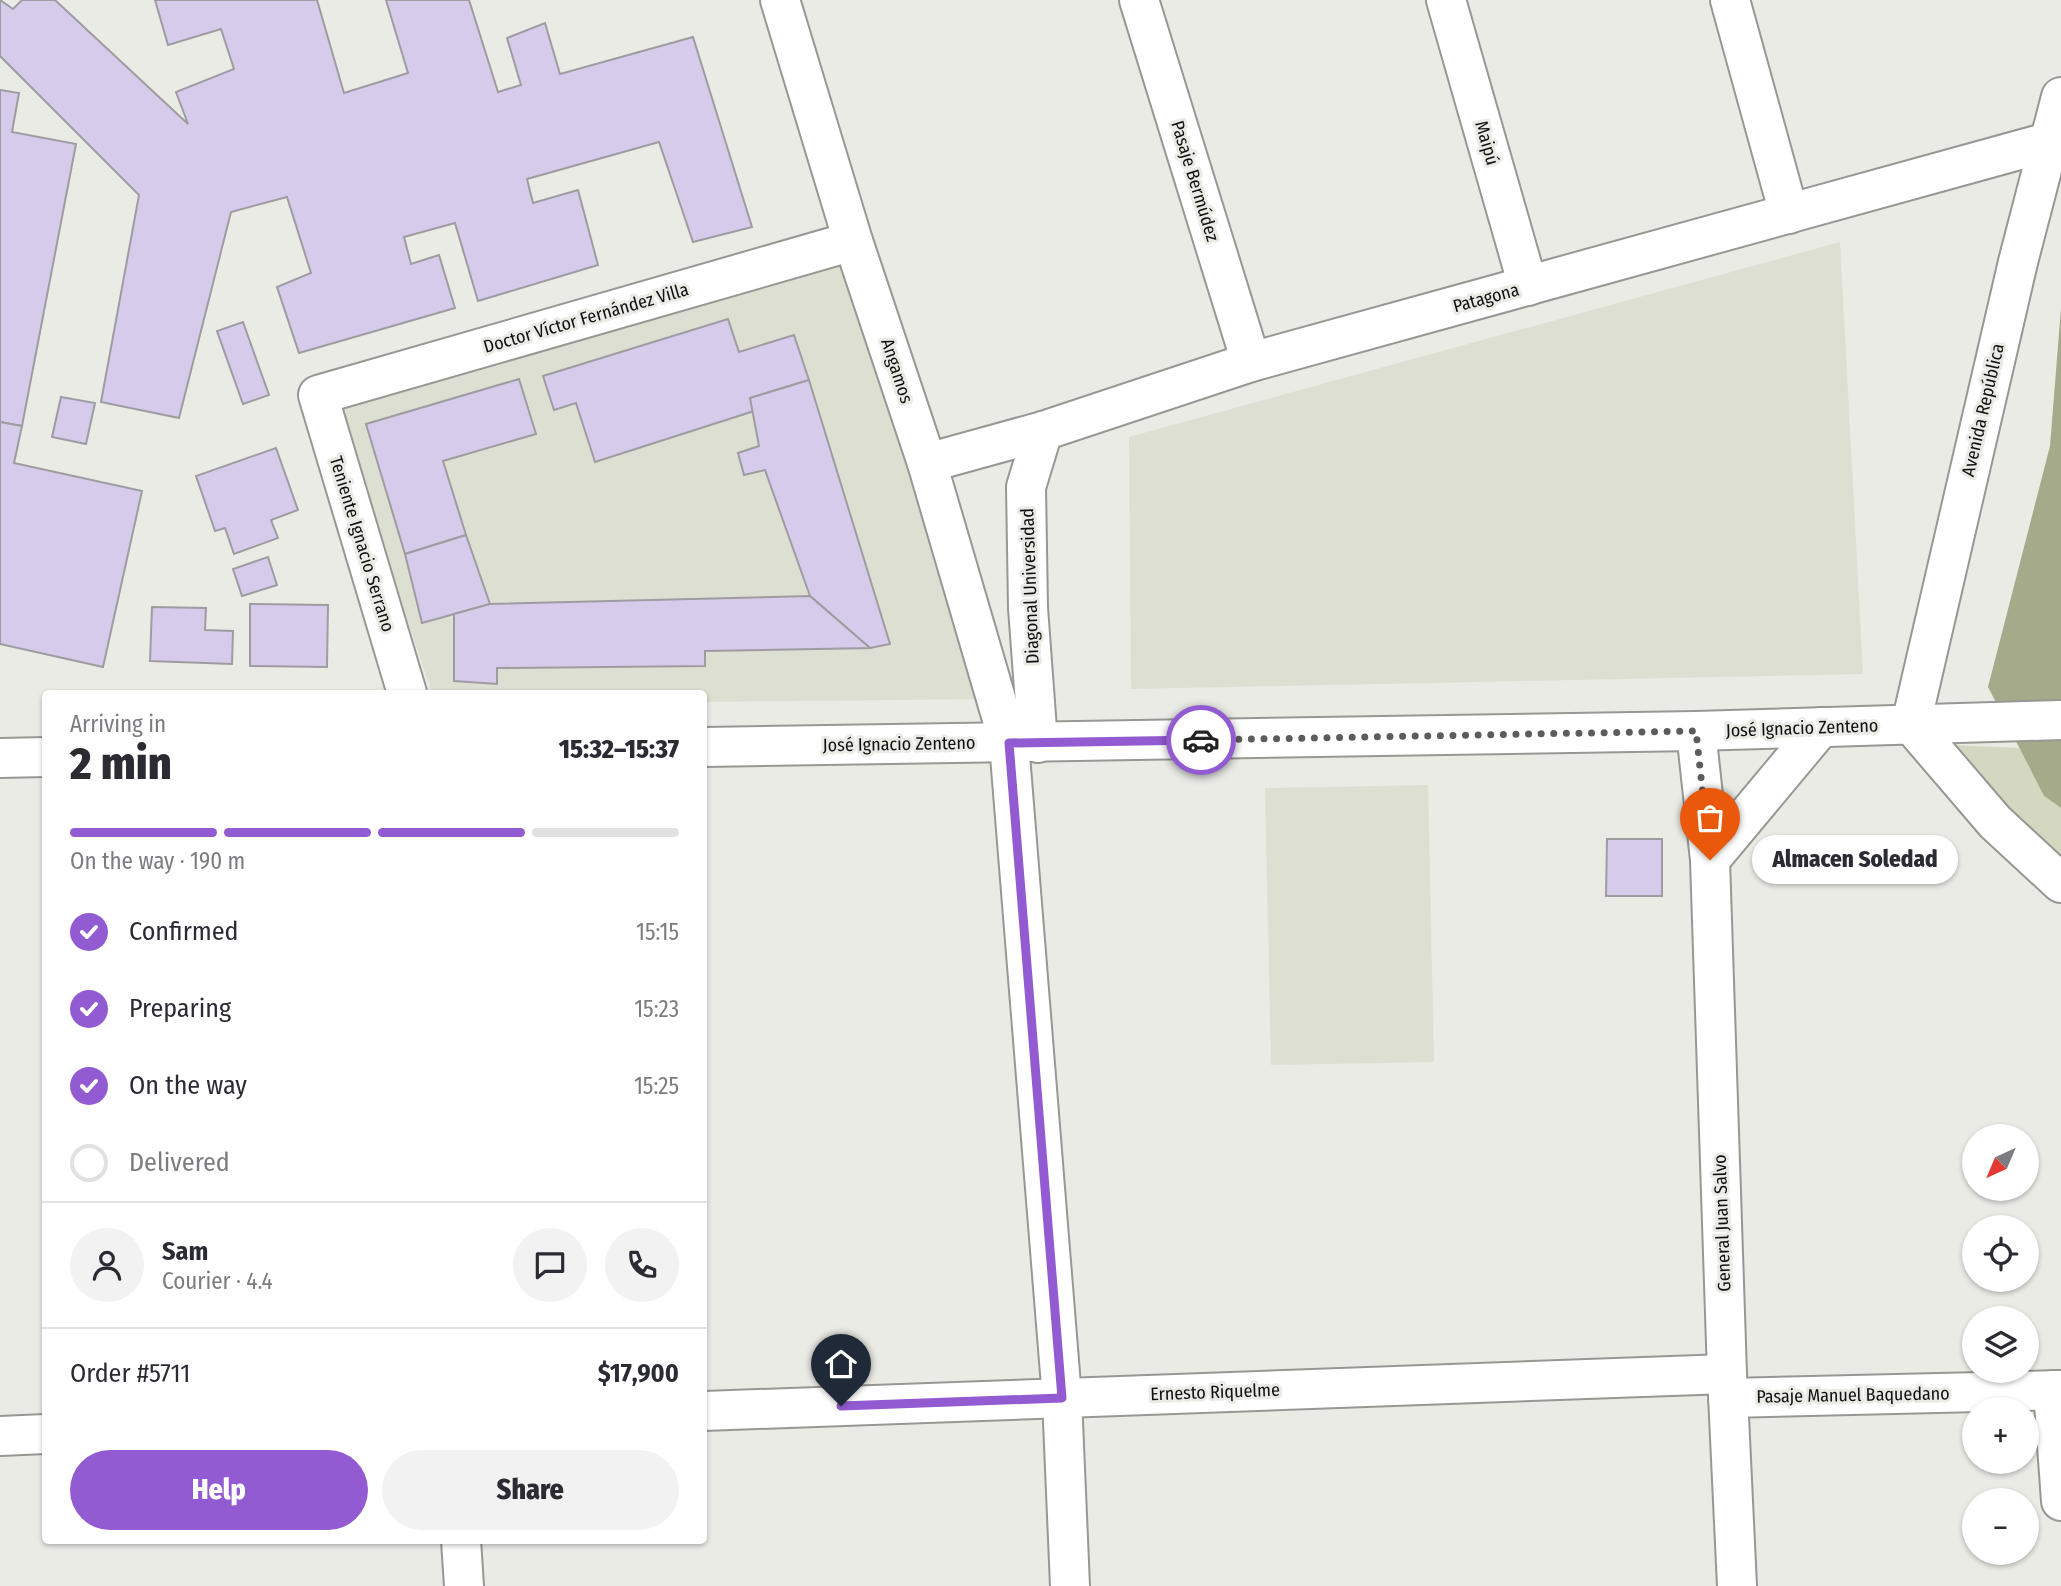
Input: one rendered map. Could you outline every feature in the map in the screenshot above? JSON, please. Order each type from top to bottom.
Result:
[{"type":"street","name":"Angamos","points":[[780,0],[853,241],[1024,743]]},
{"type":"street","name":"Pasaje Bermúdez","points":[[1139,0],[1251,362]]},
{"type":"street","name":"Maipú","points":[[1446,0],[1528,286]]},
{"type":"street","points":[[1730,0],[1789,214]]},
{"type":"street","name":"Avenida República","points":[[1911,724],[2048,142],[2061,97]]},
{"type":"street","name":"Patagona","points":[[927,463],[1043,431],[1251,362],[2048,142]]},
{"type":"street","name":"Doctor Víctor Fernández Villa","points":[[318,395],[853,241]]},
{"type":"street","name":"Teniente Ignacio Serrano","points":[[318,395],[406,690]]},
{"type":"street","name":"Diagonal Universidad","points":[[1024,743],[1028,608],[1026,487],[1043,431]]},
{"type":"street","name":"José Ignacio Zenteno","points":[[707,747],[1696,731],[2061,720]]},
{"type":"street","points":[[1911,724],[1994,822],[2061,883]]},
{"type":"street","points":[[1710,860],[1821,727]]},
{"type":"street","name":"General Juan Salvo","points":[[1696,731],[1710,860],[1727,1386],[1737,1586]]},
{"type":"street","points":[[1024,743],[1062,1398],[1070,1586]]},
{"type":"street","points":[[0,758],[42,757]]},
{"type":"street","name":"Ernesto Riquelme","points":[[707,1410],[1062,1398],[1727,1386]]},
{"type":"street","name":"Pasaje Manuel Baquedano","points":[[1727,1386],[2057,1390]]},
{"type":"street","points":[[2057,1390],[2061,1501]]},
{"type":"street","points":[[0,1436],[42,1434]]},
{"type":"street","points":[[461,1544],[464,1586]]},
{"type":"shaded area","points":[[1840,242],[1863,674],[1131,689],[1129,437]]},
{"type":"shaded area","points":[[841,257],[984,699],[707,702],[707,690],[431,690],[334,404]]},
{"type":"shaded area","points":[[2061,308],[2061,808],[2044,796],[1988,687],[2050,446]]},
{"type":"shaded area","points":[[1954,745],[2019,748],[2044,796],[2061,808],[2061,857],[2030,833],[2002,806]]},
{"type":"shaded area","points":[[1428,785],[1434,1062],[1271,1065],[1265,788]]},
{"type":"building","points":[[0,0],[13,9],[22,0],[55,0],[188,124],[176,92],[234,69],[221,29],[168,45],[155,0],[317,0],[344,93],[408,73],[386,0],[469,0],[498,92],[521,85],[507,38],[545,23],[560,74],[693,37],[752,227],[693,242],[659,142],[527,179],[533,203],[578,190],[598,265],[478,301],[455,223],[404,237],[411,264],[439,255],[455,308],[299,353],[277,287],[311,273],[287,197],[231,212],[179,418],[101,402],[139,195],[0,56]]},
{"type":"building","points":[[0,90],[19,93],[12,132],[76,144],[22,426],[0,422]]},
{"type":"building","points":[[728,319],[739,352],[794,335],[809,380],[750,398],[754,411],[595,462],[576,403],[554,410],[543,376]]},
{"type":"building","points":[[243,322],[269,395],[243,404],[217,331]]},
{"type":"building","points":[[519,379],[536,434],[443,461],[466,535],[405,554],[366,424]]},
{"type":"building","points":[[809,380],[890,644],[870,648],[810,596],[765,470],[744,475],[738,453],[759,446],[750,398]]},
{"type":"building","points":[[61,397],[95,403],[86,444],[52,437]]},
{"type":"building","points":[[0,422],[22,426],[14,463],[142,491],[103,667],[0,644]]},
{"type":"building","points":[[276,448],[298,510],[271,520],[278,538],[234,554],[225,528],[215,531],[196,476]]},
{"type":"building","points":[[466,535],[490,604],[422,623],[405,554]]},
{"type":"building","points":[[268,557],[277,585],[242,596],[233,569]]},
{"type":"building","points":[[810,596],[870,648],[705,651],[705,666],[497,668],[497,684],[454,681],[454,614],[490,604]]},
{"type":"building","points":[[250,604],[328,605],[327,667],[250,666]]},
{"type":"building","points":[[152,607],[206,608],[205,630],[233,631],[232,664],[150,661]]},
{"type":"building","points":[[1607,839],[1662,839],[1662,896],[1606,896]]},
{"type":"way so far","points":[[1201,740],[1696,731],[1710,860]]},
{"type":"place","name":"Almacen Soledad","points":[[1710,860]]},
{"type":"route","points":[[841,1406],[1062,1398],[1009,743],[1201,740]]}]
